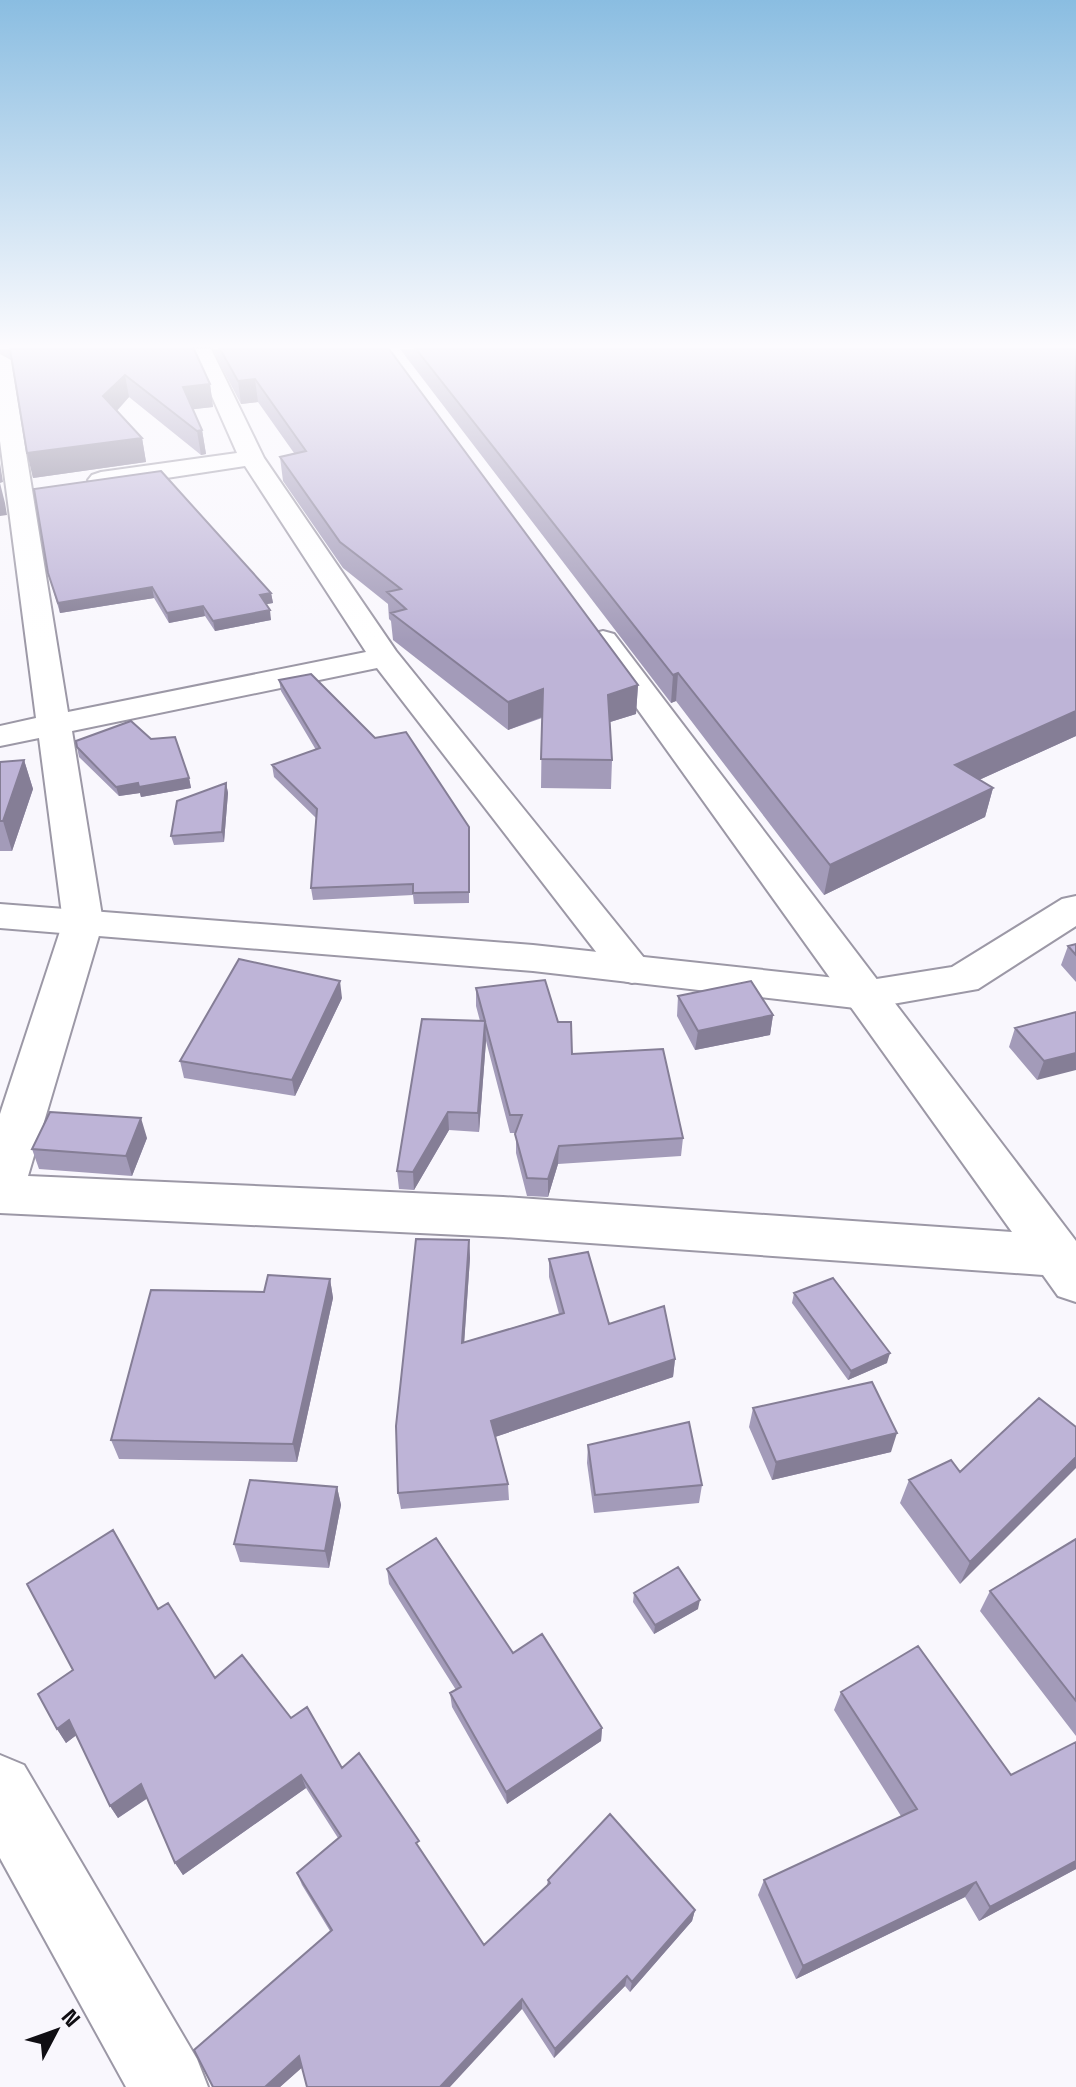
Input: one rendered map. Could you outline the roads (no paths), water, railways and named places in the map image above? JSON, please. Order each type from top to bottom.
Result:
[{"type":"street","points":[[7,446],[10,492],[54,726],[83,922],[0,1192],[503,1217],[1067,1269]]},
{"type":"street","points":[[247,446],[385,657],[632,969]]},
{"type":"street","points":[[82,483],[252,458]]},
{"type":"street","points":[[10,492],[51,487]]},
{"type":"street","points":[[584,615],[1067,1269]]},
{"type":"street","points":[[0,736],[385,657]]},
{"type":"street","points":[[0,916],[632,969],[864,995],[963,979],[1076,908]]},
{"type":"street","points":[[0,1789],[169,2087]]}]
